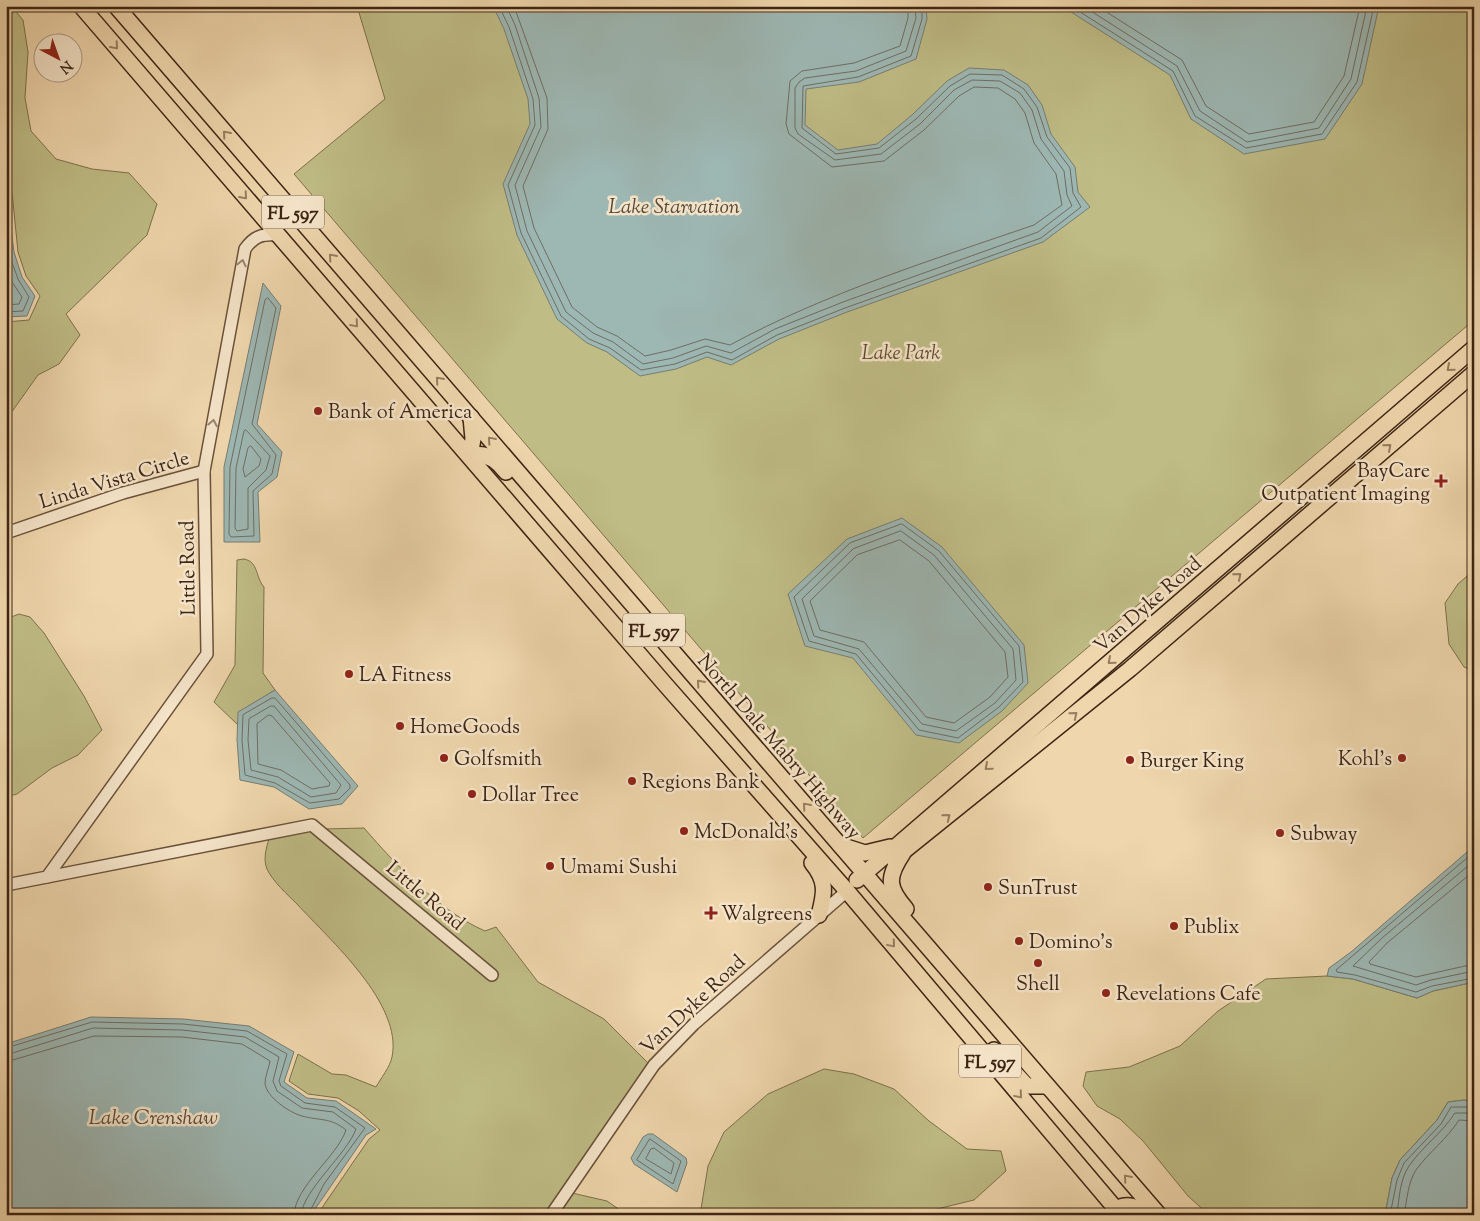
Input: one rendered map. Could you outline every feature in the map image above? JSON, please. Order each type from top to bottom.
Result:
[{"type":"main road","name":"FL 597","points":[[81,6],[664,683],[847,891],[1118,1212]]},
{"type":"main road","name":"North Dale Mabry Highway","points":[[116,6],[1159,1215]]},
{"type":"main road","name":"Van Dyke Road","points":[[900,848],[1474,348]]},
{"type":"main road","name":"Van Dyke Road","points":[[847,891],[1130,669],[1474,373]]},
{"type":"main road","points":[[471,417],[474,461],[488,488],[547,559],[819,872],[826,889],[819,915]]},
{"type":"main road","points":[[474,461],[480,454],[500,464],[579,556],[600,568]]},
{"type":"main road","points":[[1130,669],[1131,659],[1134,654],[1228,570],[1279,516]]},
{"type":"main road","points":[[837,843],[853,851],[865,853],[900,848],[892,869],[892,890],[977,992],[1015,1048]]},
{"type":"main road","points":[[933,993],[950,1003],[1027,1086],[1047,1086]]},
{"type":"main road","points":[[1118,1212],[1121,1206],[1135,1207],[1146,1215]]},
{"type":"street","name":"Little Road","points":[[47,876],[207,654],[204,471],[245,249],[252,239],[263,234],[277,235]]},
{"type":"street","points":[[1426,389],[1439,403]]},
{"type":"street","name":"Linda Vista Circle","points":[[6,533],[123,493],[204,471]]},
{"type":"street","name":"Little Road","points":[[6,885],[312,826],[492,974]]},
{"type":"street","name":"Van Dyke Road","points":[[551,1215],[654,1065],[694,1024],[847,891]]},
{"type":"green space","points":[[6,6],[11,6],[23,20],[28,52],[25,98],[31,131],[56,159],[92,169],[129,173],[157,204],[147,235],[66,314],[80,335],[59,364],[38,375],[6,420],[6,322],[29,320],[40,296],[26,276],[18,252],[12,192],[6,178]]},
{"type":"green space","name":"Lake Park","points":[[357,6],[1474,6],[1474,320],[863,838],[294,174],[385,99]]},
{"type":"green space","points":[[244,559],[255,567],[264,587],[263,673],[275,690],[239,712],[238,725],[214,702],[235,665],[237,560]]},
{"type":"green space","points":[[1474,570],[1474,671],[1464,667],[1449,644],[1445,603],[1458,584]]},
{"type":"green space","points":[[19,614],[30,617],[44,633],[84,696],[102,730],[78,755],[52,768],[17,794],[6,797],[6,619]]},
{"type":"green space","points":[[364,828],[390,857],[435,900],[451,912],[485,931],[496,927],[538,982],[604,1019],[648,1063],[545,1215],[317,1215],[369,1139],[380,1130],[359,1111],[338,1098],[308,1094],[289,1081],[298,1054],[332,1074],[346,1075],[376,1087],[391,1061],[392,1037],[386,1016],[361,974],[273,879],[266,865],[265,858],[269,839],[311,831],[493,982],[499,974],[324,829]]},
{"type":"green space","points":[[1327,976],[1353,979],[1417,998],[1433,991],[1474,982],[1474,1102],[1464,1100],[1448,1102],[1437,1120],[1400,1160],[1392,1178],[1385,1215],[1209,1215],[1188,1196],[1143,1141],[1120,1119],[1097,1106],[1083,1086],[1086,1072],[1129,1067],[1180,1046],[1218,1011],[1266,979]]},
{"type":"green space","points":[[824,1069],[854,1074],[894,1089],[929,1121],[967,1149],[1001,1151],[1006,1171],[974,1200],[925,1212],[922,1215],[700,1215],[708,1166],[724,1132],[768,1094]]},
{"type":"green space","points":[[572,1193],[607,1201],[627,1215],[558,1215]]},
{"type":"water","name":"Lake Starvation","points":[[493,6],[926,6],[927,19],[916,59],[859,82],[806,89],[805,125],[838,150],[877,144],[912,115],[947,81],[969,68],[1004,70],[1028,85],[1042,105],[1051,134],[1075,167],[1078,192],[1090,207],[1043,242],[847,312],[779,339],[731,365],[707,357],[676,369],[640,376],[607,352],[587,343],[557,319],[517,235],[503,184],[530,124],[528,99],[504,29]]},
{"type":"water","points":[[1071,6],[1379,6],[1362,84],[1325,139],[1244,154],[1191,119],[1170,75],[1071,12]]},
{"type":"water","points":[[6,189],[14,252],[22,277],[35,296],[27,316],[6,317]]},
{"type":"water","points":[[263,283],[281,306],[257,424],[282,452],[277,477],[258,492],[260,542],[224,542],[224,467]]},
{"type":"water","points":[[902,518],[942,547],[1024,645],[1028,683],[1002,711],[959,743],[916,735],[853,658],[805,646],[788,594],[847,539]]},
{"type":"water","points":[[275,690],[358,786],[342,804],[309,809],[274,787],[240,780],[237,740],[238,712]]},
{"type":"water","points":[[1474,846],[1474,982],[1433,991],[1417,998],[1353,979],[1327,976],[1329,968],[1351,952]]},
{"type":"water","name":"Lake Crenshaw","points":[[91,1017],[183,1019],[249,1026],[294,1052],[284,1082],[307,1098],[336,1101],[376,1129],[366,1135],[311,1215],[6,1215],[6,1044]]},
{"type":"water","points":[[1464,1100],[1474,1102],[1474,1215],[1385,1215],[1392,1178],[1400,1160],[1437,1120],[1448,1102]]},
{"type":"water","points":[[653,1134],[686,1158],[687,1163],[677,1192],[634,1164],[631,1158],[643,1137]]},
{"type":"place","name":"Bank of America","points":[[318,411]]},
{"type":"place","name":"BayCare Outpatient Imaging","points":[[1441,481]]},
{"type":"place","name":"LA Fitness","points":[[349,674]]},
{"type":"place","name":"HomeGoods","points":[[400,726]]},
{"type":"place","name":"Golfsmith","points":[[444,758]]},
{"type":"place","name":"Kohl's","points":[[1402,758]]},
{"type":"place","name":"Burger King","points":[[1130,760]]},
{"type":"place","name":"Regions Bank","points":[[632,781]]},
{"type":"place","name":"Dollar Tree","points":[[472,794]]},
{"type":"place","name":"McDonald's","points":[[684,831]]},
{"type":"place","name":"Subway","points":[[1280,833]]},
{"type":"place","name":"Umami Sushi","points":[[550,866]]},
{"type":"place","name":"SunTrust","points":[[988,887]]},
{"type":"place","name":"Walgreens","points":[[711,913]]},
{"type":"place","name":"Publix","points":[[1174,926]]},
{"type":"place","name":"Domino's","points":[[1019,941]]},
{"type":"place","name":"Shell","points":[[1038,963]]},
{"type":"place","name":"Revelations Cafe","points":[[1106,993]]}]
